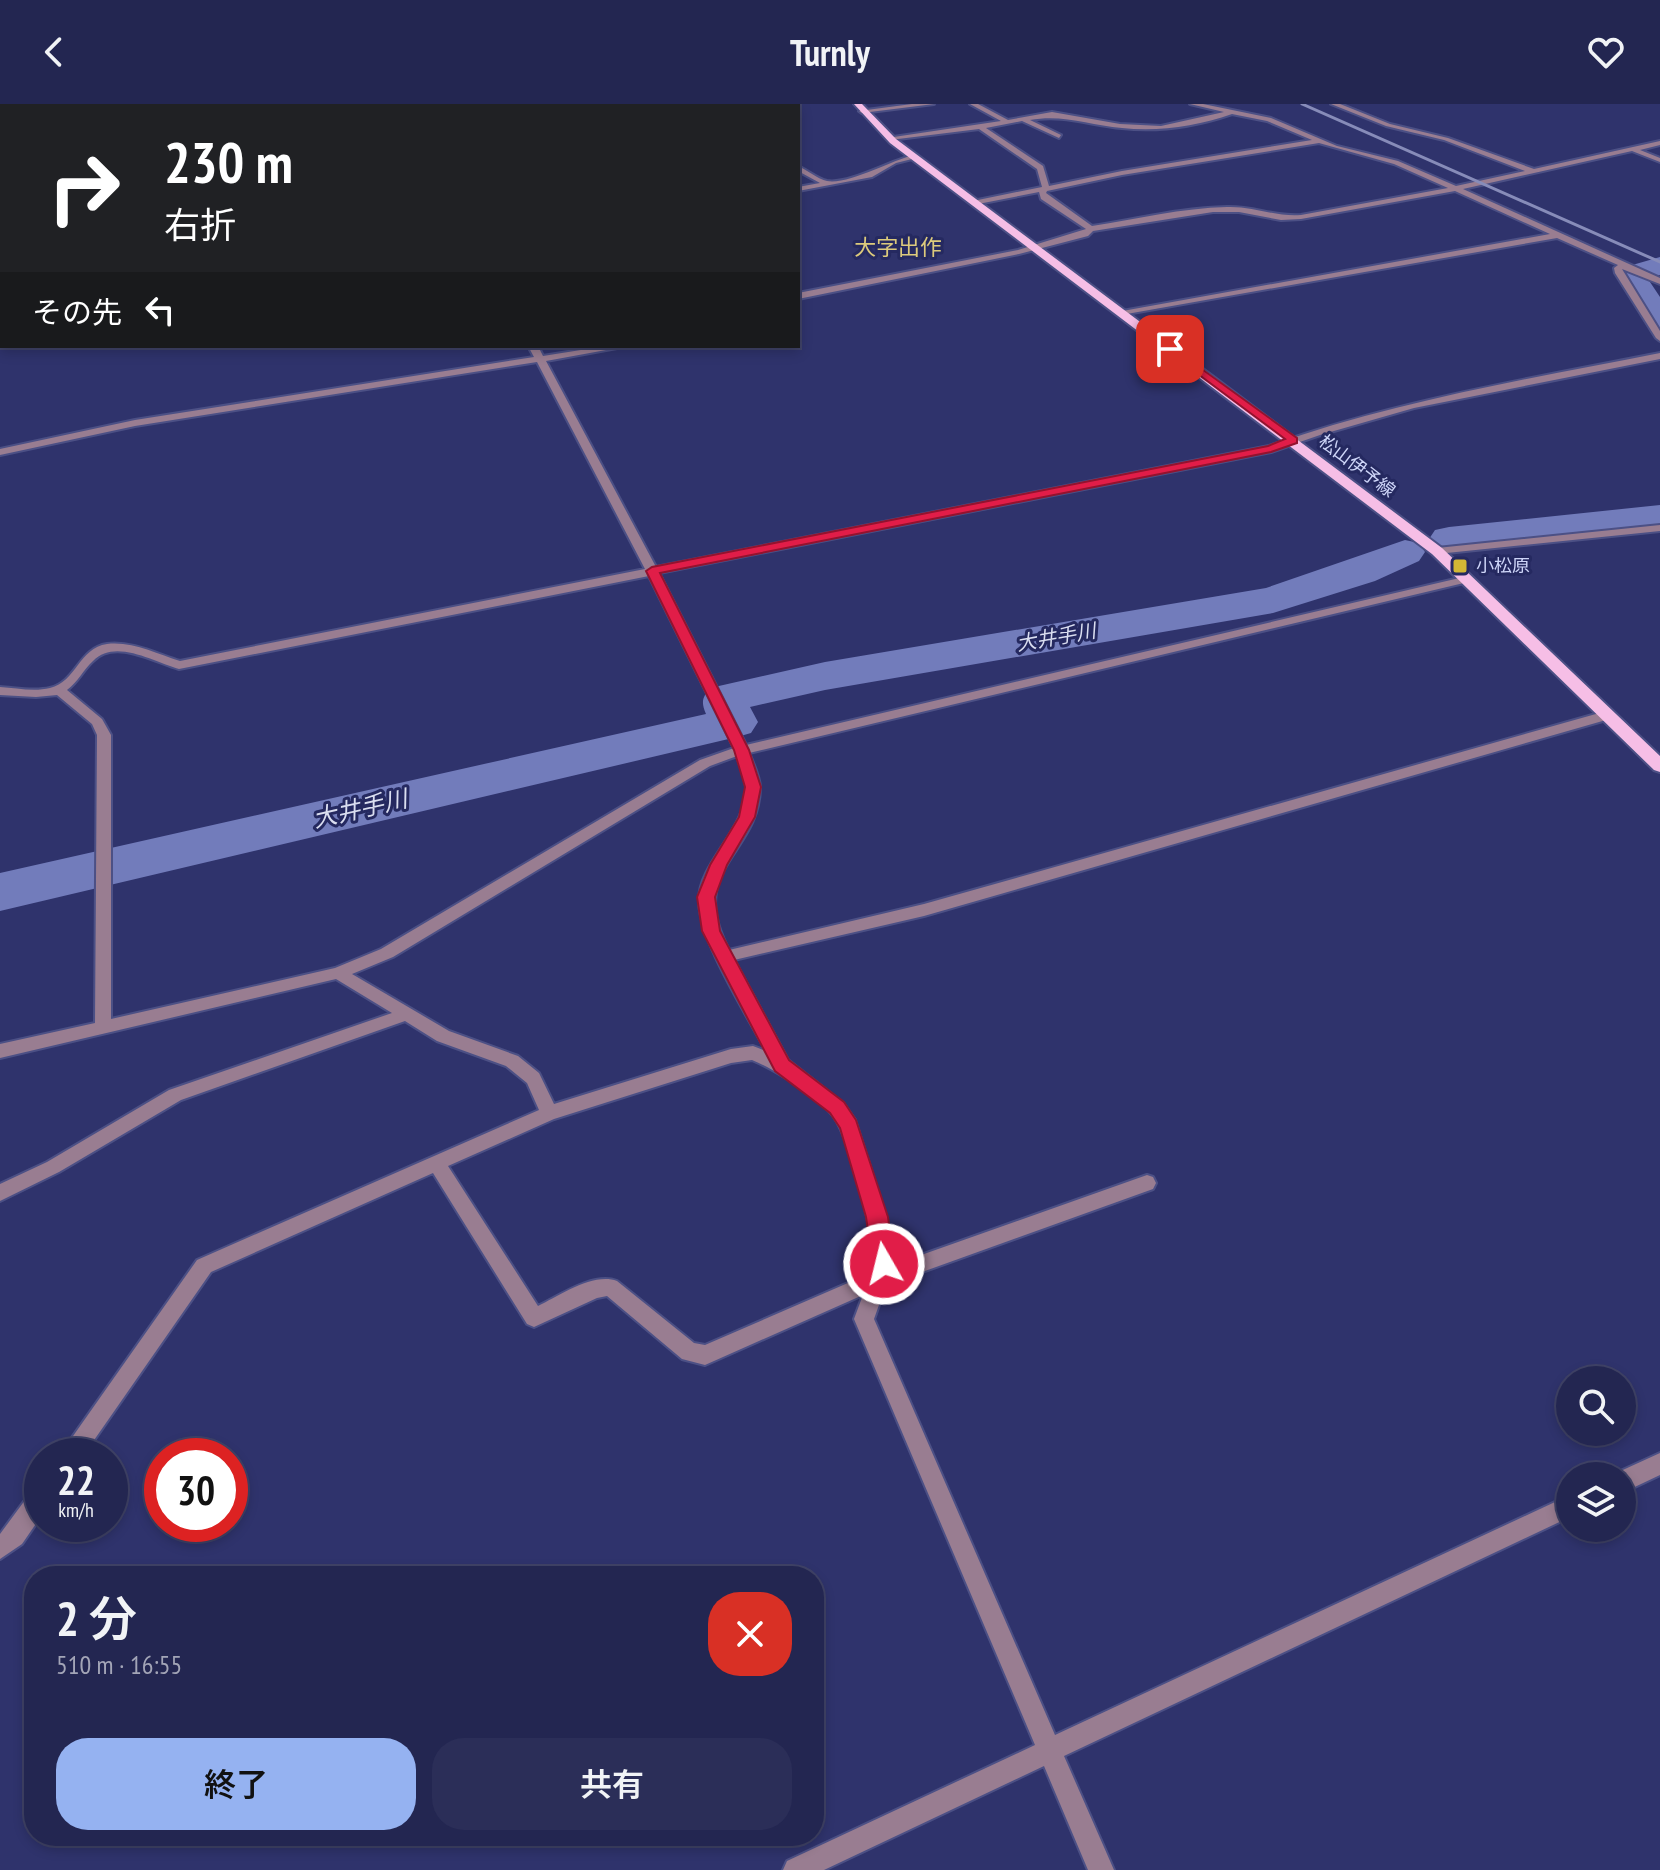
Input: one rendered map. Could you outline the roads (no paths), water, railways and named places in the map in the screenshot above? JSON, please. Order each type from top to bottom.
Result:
[{"type":"main road","name":"松山伊予線","points":[[860,107],[914,157],[1437,551],[1660,766]]},
{"type":"street","points":[[860,107],[931,104]]},
{"type":"street","points":[[973,104],[1007,122]]},
{"type":"street","points":[[1193,104],[1269,119],[1320,140],[1396,162],[1660,281]]},
{"type":"street","points":[[1334,104],[1388,125],[1446,139],[1533,172]]},
{"type":"street","points":[[890,138],[1061,114],[1120,126],[1161,128],[1235,111]]},
{"type":"street","points":[[1022,119],[1059,136]]},
{"type":"street","points":[[980,127],[1040,168],[1046,187]]},
{"type":"street","points":[[976,203],[1046,187],[1320,140]]},
{"type":"street","points":[[800,296],[1036,247],[1085,234],[1091,229],[1217,210],[1301,217],[1458,188],[1660,143]]},
{"type":"street","points":[[1631,149],[1660,160]]},
{"type":"street","points":[[800,189],[869,175],[894,162],[914,157]]},
{"type":"street","points":[[800,169],[826,183]]},
{"type":"street","points":[[1046,187],[1042,193],[1044,197],[1091,229]]},
{"type":"street","points":[[1121,312],[1558,235]]},
{"type":"street","points":[[1624,265],[1618,268],[1619,273],[1660,338]]},
{"type":"street","points":[[534,348],[742,750],[753,787],[747,817],[718,865],[706,897],[711,931],[782,1065]]},
{"type":"street","points":[[0,452],[135,423],[610,348]]},
{"type":"street","points":[[0,691],[59,690],[70,682],[93,652],[107,648],[120,648],[179,665],[1271,449],[1403,410],[1660,356]]},
{"type":"street","points":[[1437,551],[1660,528]]},
{"type":"street","points":[[0,1051],[338,973],[387,953],[705,763],[742,750],[1468,579]]},
{"type":"street","points":[[59,690],[97,722],[104,735],[103,1027]]},
{"type":"street","points":[[724,957],[924,910],[1608,715]]},
{"type":"street","points":[[338,973],[443,1036],[512,1061],[533,1078],[549,1113]]},
{"type":"street","points":[[0,1193],[53,1167],[175,1095],[405,1015]]},
{"type":"street","points":[[83,1438],[204,1266],[549,1113],[731,1056],[753,1053],[782,1065],[837,1108],[849,1125],[877,1217],[884,1264],[864,1319],[1101,1870]]},
{"type":"street","points":[[437,1164],[534,1318],[595,1289],[610,1287],[689,1352],[705,1355],[878,1279],[1147,1183]]},
{"type":"street","points":[[1636,1475],[1660,1464]]},
{"type":"street","points":[[796,1870],[1556,1513]]},
{"type":"street","points":[[0,1548],[24,1522]]},
{"type":"waterway","name":"大井手川","points":[[1660,266],[1633,274],[1633,279],[1660,320]]},
{"type":"waterway","name":"大井手川","points":[[1449,539],[1660,517]]},
{"type":"waterway","name":"大井手川","points":[[734,722],[725,704],[726,698],[825,676],[1273,600],[1360,572],[1405,552]]},
{"type":"waterway","name":"大井手川","points":[[0,892],[720,726]]},
{"type":"railway","points":[[1302,104],[1660,262]]},
{"type":"place","name":"小松原","points":[[1460,566]]},
{"type":"district","name":"大字出作","points":[[898,247]]}]
